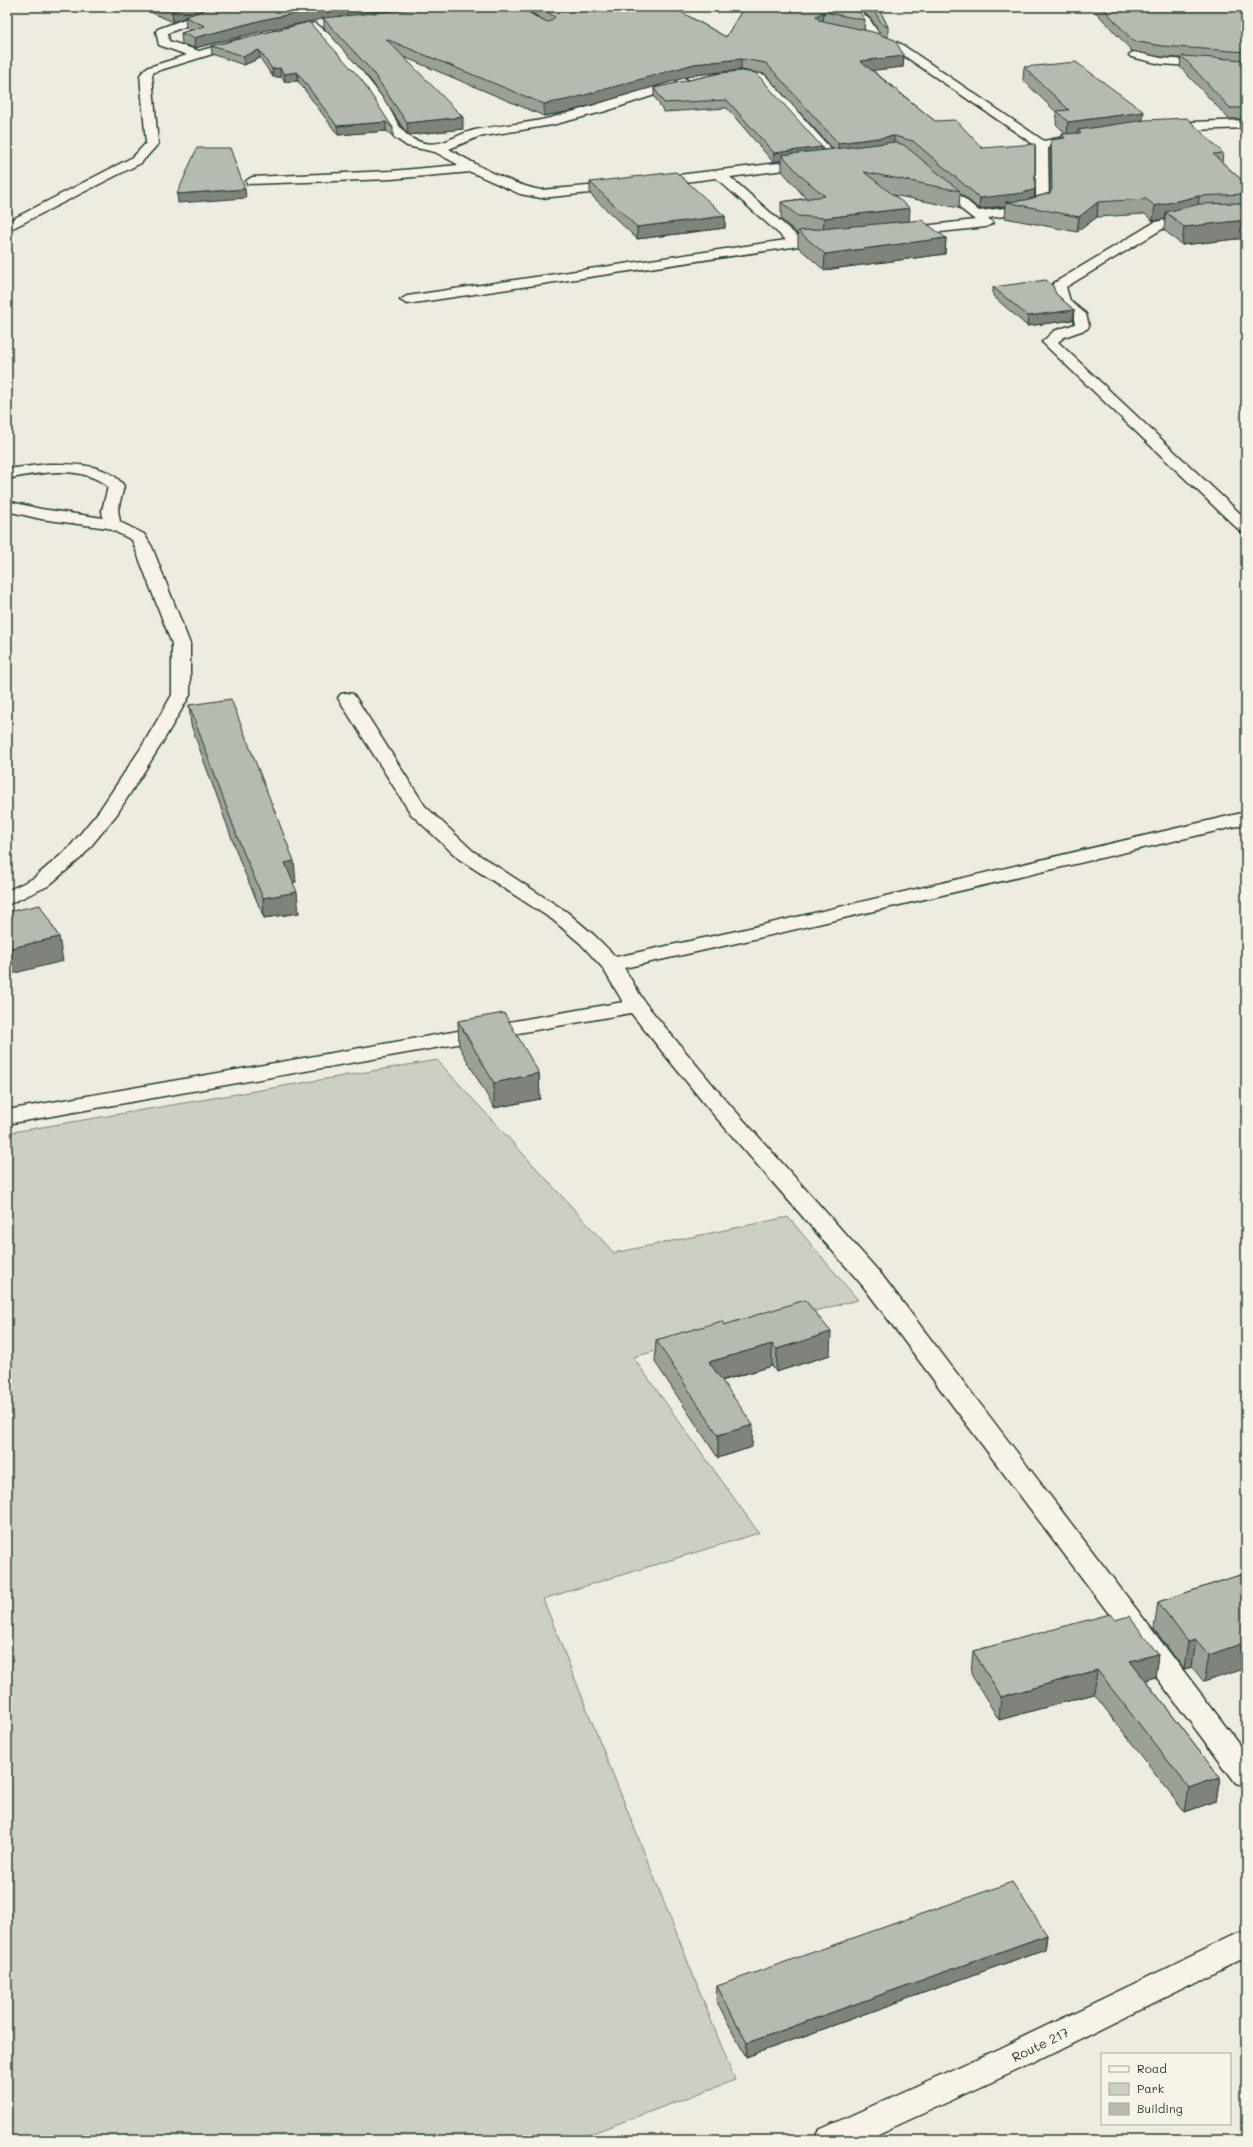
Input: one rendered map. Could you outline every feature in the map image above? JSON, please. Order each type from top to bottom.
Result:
[{"type":"street","points":[[195,54],[163,43],[162,30],[227,7]]},
{"type":"street","points":[[849,7],[866,22],[876,38]]},
{"type":"street","points":[[299,28],[319,25],[322,34],[367,85],[389,116],[402,138],[411,144],[438,149],[473,168],[525,191],[541,194],[637,184],[849,158]]},
{"type":"street","points":[[858,35],[876,38],[897,46],[1042,146],[1095,136]]},
{"type":"street","points":[[7,227],[137,160],[152,144],[146,75],[150,70],[195,54],[252,38]]},
{"type":"street","points":[[1135,55],[1161,61],[1246,67]]},
{"type":"street","points":[[721,76],[749,74],[761,77],[834,160]]},
{"type":"street","points":[[438,149],[475,134],[548,122],[602,108],[683,82],[698,80]]},
{"type":"street","points":[[1156,128],[1246,124]]},
{"type":"street","points":[[976,215],[1024,210],[1042,204],[1042,146]]},
{"type":"street","points":[[252,182],[391,175],[473,168]]},
{"type":"street","points":[[892,233],[986,223],[925,172]]},
{"type":"street","points":[[719,174],[792,238],[804,241]]},
{"type":"street","points":[[1246,215],[1198,217],[1160,225],[1059,286],[1063,303],[1081,317],[1082,326],[1059,334],[1049,342],[1246,528]]},
{"type":"street","points":[[407,300],[804,241],[823,241]]},
{"type":"street","points":[[7,474],[31,470],[77,470],[95,473],[112,480],[116,486],[110,510],[112,524]]},
{"type":"street","points":[[7,506],[41,514],[112,524],[138,537],[144,547],[181,644],[181,695],[150,748],[107,814],[75,853],[41,882],[7,899]]},
{"type":"street","points":[[347,698],[418,810],[466,855],[560,916],[588,940],[610,964],[636,1006],[715,1102],[872,1280],[1246,1775]]},
{"type":"street","points":[[610,964],[741,936],[1246,818]]},
{"type":"street","points":[[7,1117],[636,1006]]},
{"type":"street","name":"Route 217","points":[[831,2140],[1009,2059],[1246,1943]]},
{"type":"green space","points":[[437,1060],[614,1253],[788,1217],[858,1300],[633,1357],[759,1533],[543,1599],[735,2080],[574,2140],[7,2140],[7,1133]]},
{"type":"building","points":[[162,7],[184,7],[172,11]]},
{"type":"building","points":[[212,7],[333,7],[266,19],[194,38],[181,33],[205,26],[185,17]]},
{"type":"building","points":[[434,7],[520,7],[543,21],[549,22],[555,17],[539,7],[672,7],[726,37],[744,7],[854,7],[865,20],[824,12],[816,16],[819,20],[873,32],[895,40],[904,56],[860,61],[935,121],[956,120],[982,148],[1035,144],[1035,189],[1023,193],[980,198],[913,141],[894,136],[838,143],[766,63],[741,59],[694,64],[571,99],[544,104],[386,39],[463,117],[407,123],[372,71],[323,18]]},
{"type":"building","points":[[870,7],[878,7],[888,27],[882,24]]},
{"type":"building","points":[[1102,7],[1246,7],[1246,52],[1162,46],[1133,41]]},
{"type":"building","points":[[309,22],[361,79],[393,128],[386,122],[337,126],[297,72],[284,74],[280,68],[272,69],[259,50],[244,56],[211,46]]},
{"type":"building","points":[[1182,56],[1246,60],[1246,108],[1230,108]]},
{"type":"building","points":[[1076,62],[1144,112],[1068,122],[1057,111],[1069,110],[1024,67]]},
{"type":"building","points":[[741,71],[756,73],[822,147],[774,153],[727,100],[664,103],[654,88],[720,73]]},
{"type":"building","points":[[1187,118],[1223,153],[1213,154],[1246,184],[1246,194],[1199,196],[1155,206],[1146,199],[1098,202],[1079,217],[1006,202],[1026,200],[1050,193],[1052,189],[1051,140],[1065,138],[1062,134],[1081,133],[1078,130],[1145,120]]},
{"type":"building","points":[[1240,118],[1246,118],[1246,125]]},
{"type":"building","points":[[895,142],[904,145],[960,191],[864,172],[910,208],[824,218],[798,216],[781,202],[825,196],[802,177],[782,155]]},
{"type":"building","points":[[197,148],[230,148],[245,189],[177,194]]},
{"type":"building","points":[[676,172],[725,216],[637,227],[590,182]]},
{"type":"building","points":[[1238,203],[1246,209],[1246,220],[1184,227],[1166,212],[1200,204]]},
{"type":"building","points":[[922,220],[946,238],[825,254],[798,231]]},
{"type":"building","points":[[1046,280],[1053,286],[1056,294],[1074,310],[1028,316],[993,287]]},
{"type":"building","points":[[231,699],[294,861],[285,863],[297,892],[263,898],[240,844],[189,705]]},
{"type":"building","points":[[40,905],[59,937],[7,949],[7,912]]},
{"type":"building","points":[[504,1013],[539,1073],[494,1083],[458,1021]]},
{"type":"building","points":[[805,1300],[831,1332],[777,1349],[772,1344],[709,1362],[753,1425],[718,1435],[656,1340],[722,1321],[724,1325]]},
{"type":"building","points":[[1246,1573],[1246,1642],[1209,1655],[1196,1640],[1188,1642],[1158,1602]]},
{"type":"building","points":[[1110,1614],[1115,1620],[1129,1616],[1158,1654],[1130,1661],[1220,1777],[1189,1788],[1097,1670],[1001,1697],[973,1651]]},
{"type":"building","points":[[1012,1882],[1047,1935],[747,2043],[717,1986]]}]
